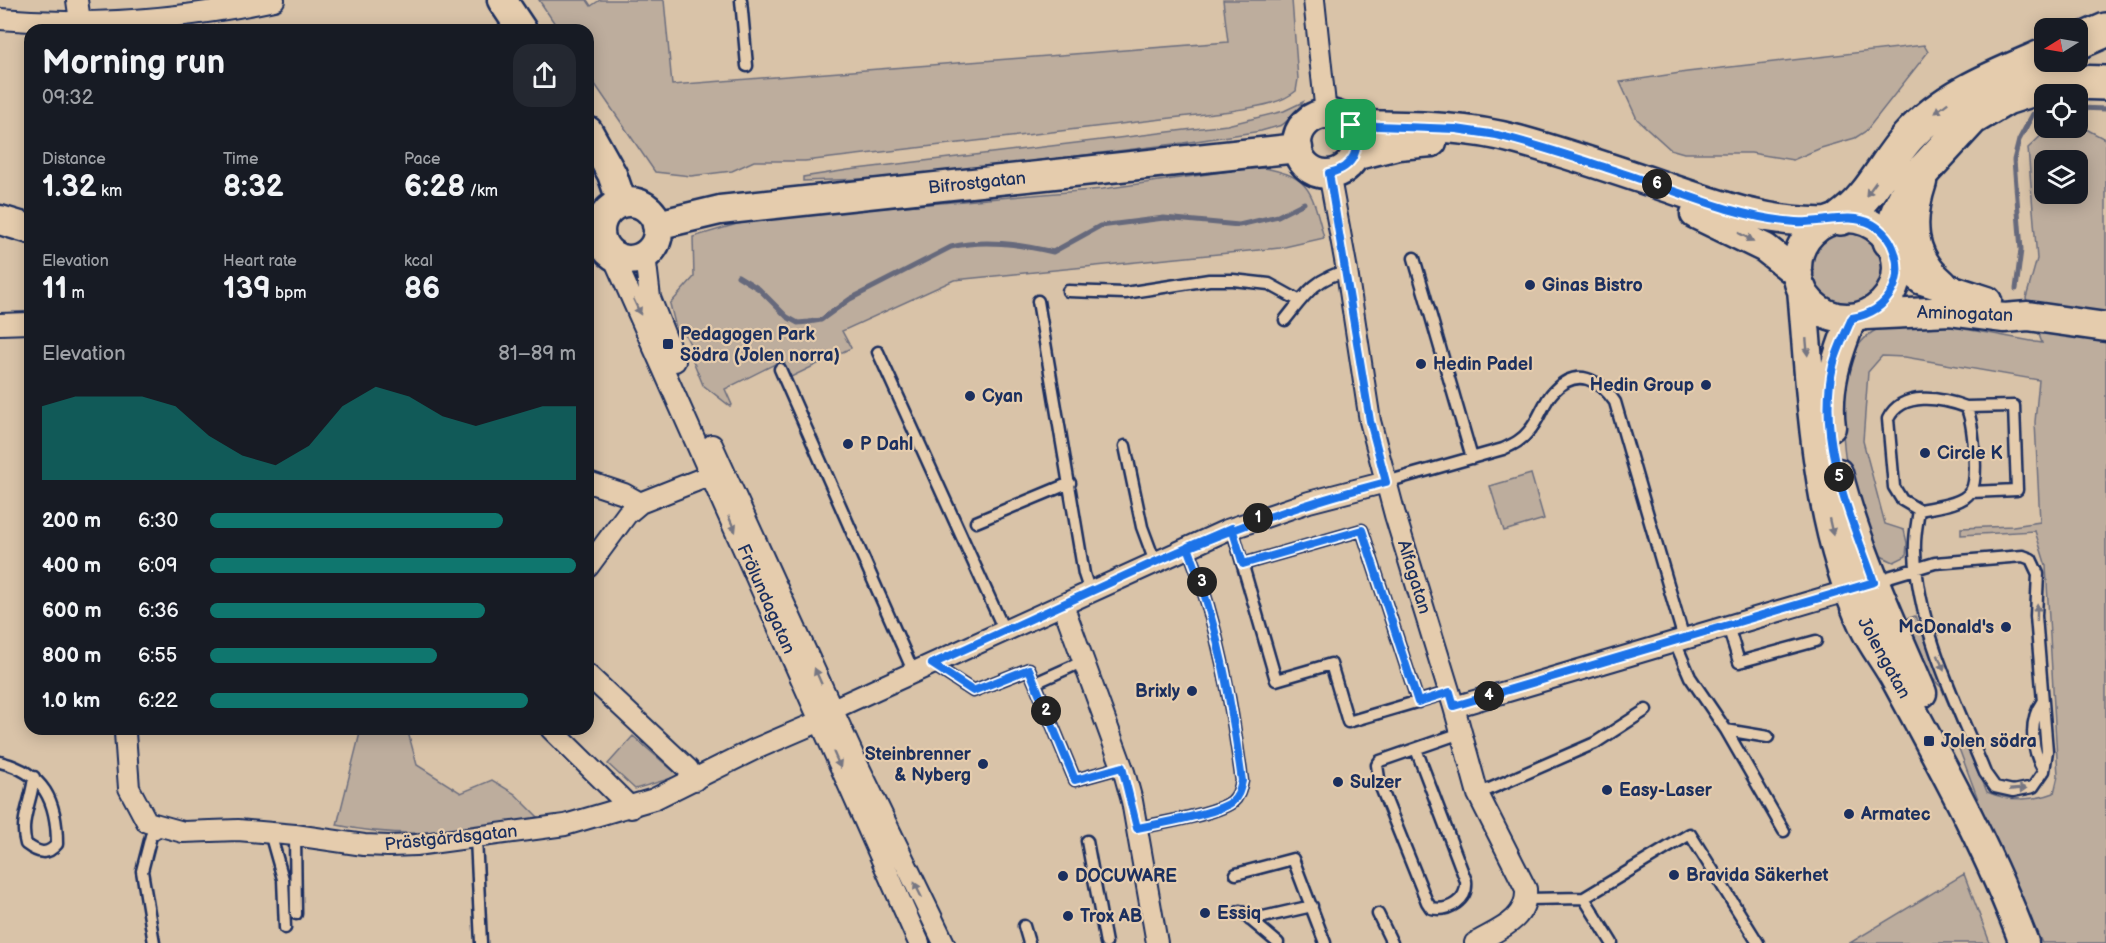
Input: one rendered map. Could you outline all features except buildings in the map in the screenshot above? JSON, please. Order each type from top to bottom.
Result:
[{"type":"highway","points":[[2088,38],[2106,30]]},
{"type":"highway","points":[[1835,220],[1862,202],[1907,139],[1932,114],[1957,95],[2034,60]]},
{"type":"highway","points":[[1893,251],[1907,191],[1961,129],[1995,104],[2049,85],[2084,81],[2106,83]]},
{"type":"main road","points":[[502,0],[518,24]]},
{"type":"main road","points":[[1800,282],[1765,248],[1715,222],[1653,198],[1521,156],[1472,145],[1431,142],[1398,145],[1354,156],[1339,171],[1329,173],[1308,167],[1298,148],[1298,138],[1304,124],[1317,116],[1456,129],[1497,135],[1725,207],[1782,221],[1853,218],[1874,225],[1893,251],[1896,280],[1888,297],[1859,317],[1836,317],[1822,312],[1810,302],[1800,282],[1797,263],[1804,243],[1818,227],[1835,220]]},
{"type":"main road","points":[[1338,119],[1357,142],[1354,156]]},
{"type":"main road","points":[[594,142],[612,174],[604,216],[601,235],[602,251],[629,260],[645,255],[656,242],[657,225],[653,215],[644,207],[634,203],[604,216]]},
{"type":"main road","name":"Bifrostgatan","points":[[657,225],[720,210],[1298,148]]},
{"type":"main road","points":[[1926,171],[1914,214],[1916,244],[1928,269],[1954,292]]},
{"type":"main road","points":[[0,220],[24,227]]},
{"type":"main road","points":[[0,237],[24,243]]},
{"type":"main road","name":"Aminogatan","points":[[1893,251],[1922,280],[1954,292],[2007,306],[2028,316]]},
{"type":"main road","name":"Jolengatan","points":[[1800,282],[1818,455],[1830,520],[1992,848],[1995,868],[2024,943]]},
{"type":"main road","name":"Aminogatan","points":[[1859,317],[1950,310],[2004,318],[2028,316],[2106,327]]},
{"type":"main road","name":"Jolengatan","points":[[1859,317],[1833,366],[1829,413],[1835,460],[1862,586]]},
{"type":"street","points":[[77,0],[80,21]]},
{"type":"street","points":[[0,19],[80,21],[174,17],[274,0]]},
{"type":"street","points":[[1314,0],[1338,119]]},
{"type":"street","name":"Alfagatan","points":[[1329,173],[1370,421],[1386,482],[1452,699],[1478,795],[1522,877],[1527,899]]},
{"type":"street","name":"Frölundagatan","points":[[602,251],[717,473],[827,715],[919,943]]},
{"type":"street","name":"Frölundagatan","points":[[645,255],[650,298],[717,473]]},
{"type":"street","points":[[0,324],[24,323]]},
{"type":"street","points":[[594,559],[627,514],[640,503],[717,473]]},
{"type":"street","name":"Prästgårdsgatan","points":[[163,828],[183,832],[238,830],[364,845],[416,845],[565,825],[631,808],[695,780],[932,664],[1232,528],[1308,502],[1386,482]]},
{"type":"street","points":[[594,484],[624,494],[640,503]]},
{"type":"street","points":[[1452,699],[1679,640],[1862,586]]},
{"type":"street","points":[[1063,605],[1122,767],[1137,828],[1157,943]]},
{"type":"street","points":[[594,681],[688,769],[695,780]]},
{"type":"street","name":"Frölundagatan","points":[[827,715],[944,943]]},
{"type":"street","points":[[125,735],[129,788],[147,822],[163,828]]},
{"type":"street","points":[[557,735],[631,808]]},
{"type":"street","points":[[1475,943],[1513,921],[1526,906],[1527,899]]},
{"type":"lane","points":[[741,0],[747,66]]},
{"type":"lane","points":[[1414,258],[1472,458]]},
{"type":"lane","points":[[1285,320],[1317,282],[1331,275],[1347,272]]},
{"type":"lane","points":[[1068,291],[1125,293],[1209,280],[1233,280],[1269,284],[1300,301]]},
{"type":"lane","points":[[1038,301],[1084,574],[1090,592]]},
{"type":"lane","points":[[878,352],[1005,632]]},
{"type":"lane","points":[[780,369],[914,673]]},
{"type":"lane","points":[[1386,482],[1503,449],[1520,441],[1532,429],[1553,392],[1568,381],[1583,378],[1603,385],[1615,402],[1690,676],[1726,730],[1784,831]]},
{"type":"lane","points":[[1944,399],[1966,407],[2014,406],[2017,490],[1971,492],[1959,500],[1919,510],[1902,500],[1894,487],[1888,419],[1892,411],[1910,400],[1944,399]]},
{"type":"lane","points":[[1966,407],[1971,417],[1974,478],[1971,492]]},
{"type":"lane","points":[[1125,446],[1142,527],[1155,562]]},
{"type":"lane","points":[[976,522],[1070,483]]},
{"type":"lane","points":[[1862,586],[1916,567],[2023,556],[2031,559],[2038,574],[2036,616],[2042,702],[2047,735],[2044,771],[2037,784],[2024,790],[2004,790],[1990,783],[1928,629],[1916,567],[1914,550],[1919,510]]},
{"type":"lane","points":[[1232,528],[1276,680],[1331,664],[1348,722],[1418,702],[1452,699]]},
{"type":"lane","points":[[1243,564],[1362,530],[1418,702]]},
{"type":"lane","points":[[1137,828],[1214,809],[1231,802],[1239,793],[1242,781],[1232,704],[1211,609],[1188,547]]},
{"type":"lane","points":[[1728,626],[1739,662],[1816,641]]},
{"type":"lane","points":[[1035,683],[1084,661]]},
{"type":"lane","points":[[932,664],[973,691],[1029,669],[1075,780],[1122,767]]},
{"type":"lane","points":[[1478,795],[1595,743],[1647,710]]},
{"type":"lane","points":[[1726,730],[1768,737]]},
{"type":"lane","points":[[1416,749],[1466,881],[1467,892],[1464,897],[1438,909],[1431,908],[1426,902],[1376,772],[1380,761],[1461,733]]},
{"type":"lane","points":[[0,762],[17,766],[34,777],[51,800],[57,826],[57,844],[51,851],[42,853],[26,844],[23,828],[34,777]]},
{"type":"lane","points":[[154,943],[142,871],[151,836],[163,828]]},
{"type":"lane","points":[[270,833],[283,879],[285,928]]},
{"type":"lane","points":[[1527,899],[1584,898],[1690,834],[1758,943]]},
{"type":"lane","points":[[295,835],[296,914]]},
{"type":"lane","points":[[476,838],[481,943]]},
{"type":"lane","points":[[1087,841],[1106,943]]},
{"type":"lane","points":[[1236,874],[1293,859],[1325,943]]},
{"type":"lane","points":[[1584,898],[1612,943]]},
{"type":"lane","points":[[1250,920],[1312,906]]},
{"type":"lane","points":[[1240,911],[1278,943]]},
{"type":"lane","points":[[1378,915],[1392,943]]},
{"type":"lane","points":[[1024,926],[1029,943]]},
{"type":"shaded area","points":[[539,0],[587,0],[591,6],[600,0],[664,0],[672,85],[1228,42],[1223,0],[1292,0],[1298,79],[1296,91],[1289,96],[1265,105],[1231,111],[805,161],[754,161],[732,171],[691,176],[655,172],[594,83],[594,24],[555,24]]},
{"type":"shaded area","points":[[1924,45],[1928,52],[1866,131],[1855,138],[1821,148],[1793,160],[1751,153],[1684,153],[1670,149],[1637,119],[1620,82],[1687,72]]},
{"type":"shaded area","points":[[1303,102],[1294,115],[1282,125],[1261,131],[1183,143],[937,173],[803,181],[803,177],[848,170],[1227,125],[1284,111]]},
{"type":"shaded area","points":[[2088,130],[2105,139],[2106,142],[2106,943],[2042,943],[1993,839],[1958,746],[1964,741],[1941,687],[1929,675],[1904,620],[1915,616],[1987,792],[2021,799],[2054,793],[2058,776],[2046,566],[2035,531],[1961,535],[1961,528],[2013,526],[2040,522],[2035,422],[2039,380],[1905,357],[1882,356],[1868,372],[1863,441],[1885,524],[1904,530],[1907,543],[1906,556],[1894,562],[1876,553],[1865,540],[1854,504],[1844,450],[1842,421],[1849,366],[1859,345],[1876,330],[1891,325],[1933,325],[2042,343],[2026,298],[2037,259],[2028,148],[2039,138],[2088,138]]},
{"type":"shaded area","points":[[1257,167],[1288,174],[1306,187],[1316,207],[1324,238],[1280,248],[954,280],[842,331],[851,348],[791,377],[783,360],[725,389],[732,405],[730,406],[703,385],[689,351],[691,346],[683,331],[677,332],[670,304],[694,277],[693,237],[737,224],[789,216],[1103,189]]},
{"type":"shaded area","points":[[1847,231],[1868,237],[1878,247],[1884,268],[1878,289],[1868,299],[1847,305],[1826,299],[1816,289],[1810,268],[1816,247],[1826,237]]},
{"type":"shaded area","points":[[1531,474],[1544,519],[1504,531],[1490,486]]},
{"type":"shaded area","points":[[360,735],[409,735],[417,765],[461,793],[492,780],[515,794],[542,821],[414,833],[364,830],[337,825]]},
{"type":"shaded area","points":[[633,736],[679,776],[635,789],[608,764]]},
{"type":"shaded area","points":[[1964,874],[1990,943],[1850,943]]},
{"type":"waterway","points":[[2088,108],[2106,109]]},
{"type":"waterway","points":[[2016,289],[2021,250],[2014,160],[2019,140],[2034,114]]},
{"type":"waterway","points":[[738,276],[759,289],[787,317],[798,323],[809,322],[821,320],[850,299],[951,247],[976,243],[1002,243],[1053,252],[1100,226],[1164,218],[1239,225],[1278,216],[1304,203]]},
{"type":"place","name":"Ginas Bistro","points":[[1530,285]]},
{"type":"place","name":"Pedagogen Park Södra (Jolen norra)","points":[[668,344]]},
{"type":"place","name":"Hedin Padel","points":[[1421,364]]},
{"type":"place","name":"Hedin Group","points":[[1706,385]]},
{"type":"place","name":"Cyan","points":[[970,396]]},
{"type":"place","name":"P Dahl","points":[[848,444]]},
{"type":"place","name":"Circle K","points":[[1925,453]]},
{"type":"place","name":"McDonald's","points":[[2006,627]]},
{"type":"place","name":"Brixly","points":[[1192,691]]},
{"type":"place","name":"Jolen södra","points":[[1929,741]]},
{"type":"place","name":"Steinbrenner & Nyberg","points":[[983,764]]},
{"type":"place","name":"Sulzer","points":[[1338,782]]},
{"type":"place","name":"Easy-Laser","points":[[1607,790]]},
{"type":"place","name":"Armatec","points":[[1849,814]]},
{"type":"place","name":"Bravida Säkerhet","points":[[1674,875]]},
{"type":"place","name":"DOCUWARE","points":[[1063,876]]},
{"type":"place","name":"Essiq","points":[[1205,913]]},
{"type":"place","name":"Trox AB","points":[[1068,916]]},
{"type":"route","points":[[1351,125],[1357,142],[1354,156],[1348,165],[1339,171],[1329,173],[1370,421],[1386,482],[1308,502],[1251,521],[1232,528],[1227,530],[1188,547],[1114,580],[932,664],[973,691],[1029,669],[1075,780],[1122,767],[1137,828],[1214,809],[1231,802],[1239,793],[1242,781],[1232,704],[1211,609],[1188,547],[1232,528],[1243,564],[1362,530],[1418,702],[1450,692],[1454,706],[1874,582],[1845,502],[1835,460],[1829,413],[1833,366],[1852,318],[1866,315],[1882,304],[1893,289],[1896,280],[1897,260],[1883,232],[1874,225],[1853,218],[1812,223],[1782,221],[1756,215],[1497,135],[1456,129],[1351,125]]}]
